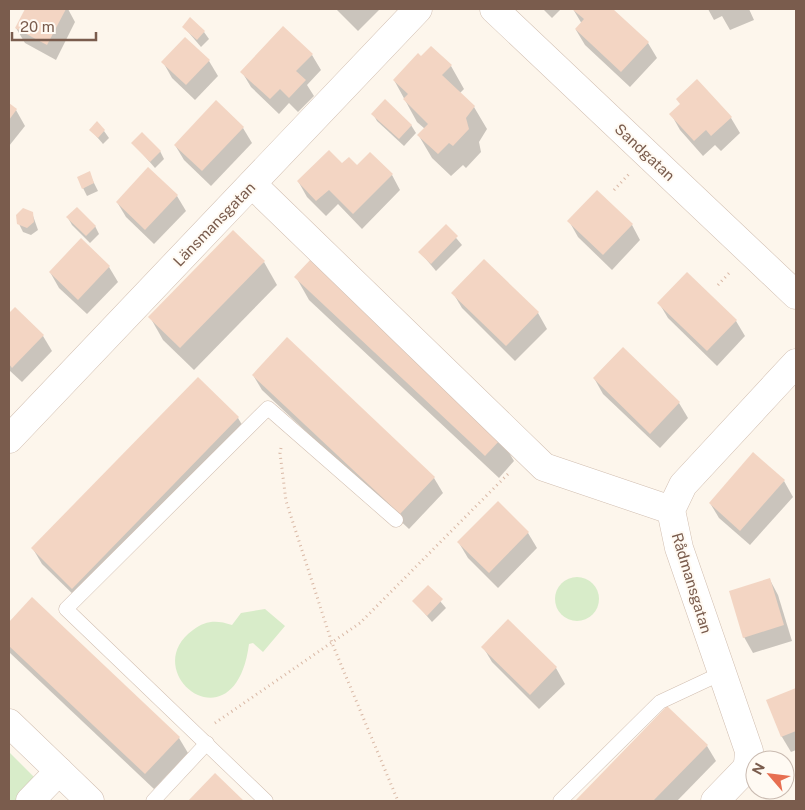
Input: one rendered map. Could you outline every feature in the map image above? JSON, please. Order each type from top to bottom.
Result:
[{"type":"street","name":"Länsmansgatan","points":[[9,439],[418,9]]},
{"type":"street","name":"Sandgatan","points":[[494,9],[796,295]]},
{"type":"street","points":[[252,184],[544,467],[671,510],[683,485],[796,364]]},
{"type":"street","name":"Rådmansgatan","points":[[671,510],[679,548],[748,751],[748,764],[715,801]]},
{"type":"street","points":[[9,723],[90,801]]},
{"type":"street","points":[[30,801],[59,772]]},
{"type":"lane","points":[[266,801],[66,609],[268,408],[396,520]]},
{"type":"lane","points":[[560,801],[660,702],[722,673]]},
{"type":"lane","points":[[153,801],[203,740]]},
{"type":"path","points":[[614,190],[632,171]]},
{"type":"path","points":[[718,285],[734,268]]},
{"type":"path","points":[[289,425],[280,452],[286,501],[332,643],[398,801]]},
{"type":"path","points":[[203,740],[206,729],[360,623],[529,452]]},
{"type":"green space","points":[[577,577],[589,581],[595,587],[599,599],[595,611],[589,617],[577,621],[565,617],[559,611],[555,599],[559,587],[565,581]]},
{"type":"green space","points":[[265,609],[285,626],[263,652],[253,643],[249,644],[240,676],[226,693],[210,698],[194,693],[182,681],[175,665],[178,647],[193,630],[202,624],[221,622],[232,625],[241,613]]},
{"type":"green space","points":[[9,752],[37,780],[17,801],[9,801]]},
{"type":"building","points":[[25,9],[66,9],[47,45],[15,28]]},
{"type":"building","points":[[572,9],[613,9],[649,42],[621,72],[575,29],[584,19]]},
{"type":"building","points":[[190,17],[205,31],[197,40],[182,27]]},
{"type":"building","points":[[283,26],[313,54],[296,71],[306,80],[289,98],[280,89],[270,99],[240,72]]},
{"type":"building","points":[[185,37],[210,60],[186,85],[161,62]]},
{"type":"building","points":[[431,46],[452,65],[442,75],[475,106],[466,118],[469,129],[453,146],[449,143],[438,154],[417,135],[428,124],[403,99],[408,94],[393,80],[418,53],[421,56]]},
{"type":"building","points":[[697,79],[732,117],[711,136],[706,130],[694,141],[669,114],[680,104],[676,99]]},
{"type":"building","points":[[385,99],[412,125],[399,139],[371,114]]},
{"type":"building","points":[[216,100],[244,127],[202,171],[174,145]]},
{"type":"building","points":[[9,103],[17,109],[9,120]]},
{"type":"building","points":[[97,121],[105,130],[98,138],[89,130]]},
{"type":"building","points":[[142,132],[161,151],[150,162],[131,143]]},
{"type":"building","points":[[329,150],[342,163],[349,157],[357,165],[370,152],[393,174],[353,214],[329,190],[316,201],[297,181]]},
{"type":"building","points":[[148,167],[178,195],[145,230],[116,202]]},
{"type":"building","points":[[90,171],[94,183],[82,189],[77,177]]},
{"type":"building","points":[[597,190],[633,224],[603,255],[567,221]]},
{"type":"building","points":[[77,207],[96,226],[86,236],[66,217]]},
{"type":"building","points":[[23,208],[33,212],[34,222],[27,228],[17,224],[16,215]]},
{"type":"building","points":[[446,224],[458,236],[431,264],[418,252]]},
{"type":"building","points":[[233,230],[265,261],[180,348],[148,317]]},
{"type":"building","points":[[81,238],[110,266],[78,300],[49,272]]},
{"type":"building","points":[[311,259],[502,438],[485,456],[294,277]]},
{"type":"building","points":[[484,259],[539,312],[506,346],[451,293]]},
{"type":"building","points":[[687,272],[737,320],[707,351],[657,303]]},
{"type":"building","points":[[15,307],[44,335],[12,368],[9,364],[9,313]]},
{"type":"building","points":[[287,337],[435,477],[400,514],[252,375]]},
{"type":"building","points":[[623,347],[680,402],[650,434],[593,378]]},
{"type":"building","points":[[198,377],[239,417],[72,589],[31,548]]},
{"type":"building","points":[[753,452],[785,480],[740,531],[709,503]]},
{"type":"building","points":[[498,501],[529,532],[489,573],[457,542]]},
{"type":"building","points":[[770,578],[784,625],[743,638],[729,591]]},
{"type":"building","points":[[428,585],[443,599],[427,616],[412,601]]},
{"type":"building","points":[[32,597],[180,737],[145,774],[9,646],[9,622]]},
{"type":"building","points":[[508,619],[557,667],[530,695],[481,647]]},
{"type":"building","points":[[796,688],[796,731],[781,737],[766,700]]},
{"type":"building","points":[[667,706],[708,745],[653,801],[575,801]]},
{"type":"building","points":[[215,773],[244,801],[188,801]]}]
